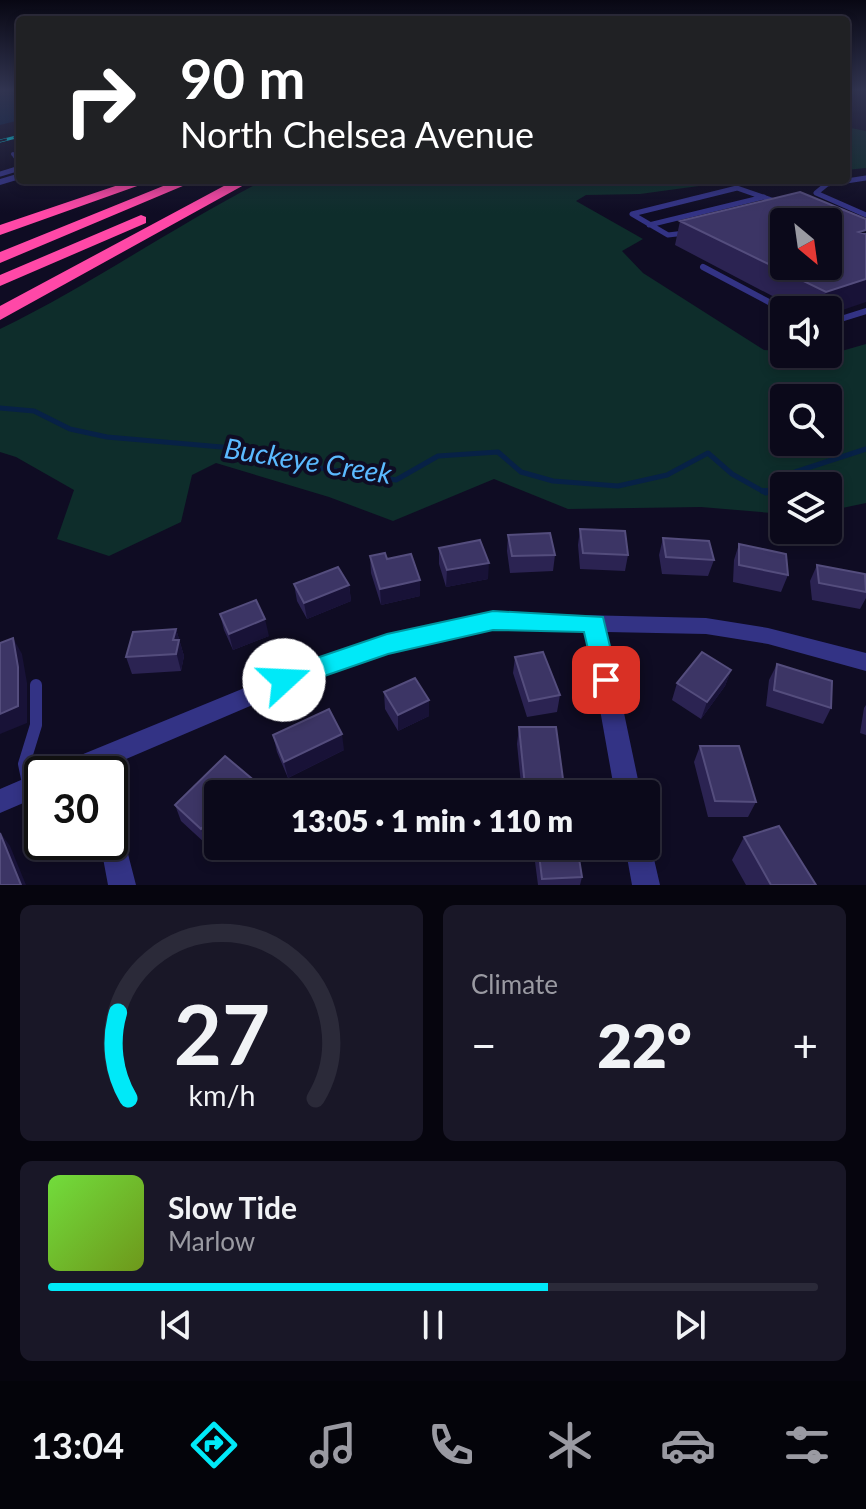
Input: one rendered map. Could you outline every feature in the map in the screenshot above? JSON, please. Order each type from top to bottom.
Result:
[{"type":"highway","points":[[0,230],[135,184]]},
{"type":"highway","points":[[0,258],[180,184]]},
{"type":"highway","points":[[0,281],[229,184]]},
{"type":"highway","points":[[0,314],[94,264],[144,231],[238,184]]},
{"type":"street","points":[[121,756],[284,680],[387,644],[493,621],[706,626],[768,636],[866,662]]},
{"type":"street","points":[[595,623],[625,780]]},
{"type":"street","points":[[0,801],[24,791]]},
{"type":"street","points":[[117,860],[122,885]]},
{"type":"street","points":[[641,860],[646,885]]},
{"type":"lane","points":[[13,154],[16,157]]},
{"type":"lane","points":[[827,184],[816,193],[866,215]]},
{"type":"lane","points":[[690,232],[672,236],[632,214],[737,188],[789,207],[784,208]]},
{"type":"lane","points":[[649,225],[765,196]]},
{"type":"lane","points":[[703,267],[770,303]]},
{"type":"lane","points":[[842,319],[866,311]]},
{"type":"lane","points":[[26,756],[36,725],[36,685]]},
{"type":"green space","points":[[850,130],[866,131],[866,168],[850,170]]},
{"type":"green space","points":[[257,184],[714,184],[640,194],[586,195],[576,201],[643,239],[622,251],[643,273],[764,350],[770,350],[770,368],[842,368],[842,351],[866,344],[866,503],[842,508],[842,472],[770,472],[770,513],[701,507],[568,509],[494,479],[393,521],[329,497],[216,463],[192,475],[181,522],[109,556],[57,539],[74,490],[16,457],[0,452],[0,329]]},
{"type":"building","points":[[800,192],[839,208],[770,208],[770,265],[680,221]]},
{"type":"building","points":[[842,209],[866,219],[866,230],[859,232],[866,234],[866,279],[826,292],[801,280],[842,280]]},
{"type":"building","points":[[580,529],[625,531],[628,555],[583,553]]},
{"type":"building","points":[[550,533],[555,555],[512,556],[508,535]]},
{"type":"building","points":[[663,538],[709,541],[714,560],[666,557]]},
{"type":"building","points":[[480,540],[489,563],[447,570],[439,548]]},
{"type":"building","points":[[739,544],[786,554],[788,575],[739,565]]},
{"type":"building","points":[[385,553],[387,559],[411,554],[420,580],[380,589],[370,556]]},
{"type":"building","points":[[817,565],[865,574],[866,592],[819,583]]},
{"type":"building","points":[[338,567],[349,585],[304,603],[294,584]]},
{"type":"building","points":[[256,600],[265,619],[229,634],[220,614]]},
{"type":"building","points":[[176,629],[173,640],[179,640],[176,654],[126,657],[133,632]]},
{"type":"building","points":[[13,638],[18,667],[18,706],[0,714],[0,643]]},
{"type":"building","points":[[543,652],[560,695],[529,701],[515,657]]},
{"type":"building","points":[[702,652],[731,670],[707,702],[677,683]]},
{"type":"building","points":[[777,664],[832,681],[831,708],[774,690]]},
{"type":"building","points":[[415,678],[429,700],[398,715],[384,692]]},
{"type":"building","points":[[329,709],[342,734],[284,762],[273,735]]},
{"type":"building","points":[[519,727],[556,727],[563,780],[524,780]]},
{"type":"building","points":[[700,746],[739,746],[756,802],[715,801]]},
{"type":"building","points":[[225,756],[254,780],[204,780],[204,826],[201,829],[175,805]]},
{"type":"building","points":[[779,826],[816,885],[771,885],[744,837]]},
{"type":"building","points":[[0,833],[21,885],[0,885]]},
{"type":"building","points":[[540,860],[579,860],[582,877],[542,879]]},
{"type":"waterway","name":"Buckeye Creek","points":[[0,408],[34,411],[70,429],[107,437],[233,448],[270,460],[396,480],[438,456],[498,452],[521,472],[553,481],[618,486],[667,475],[708,453],[732,474],[766,493],[795,472],[866,449]]},
{"type":"waterway","name":"Buckeye Creek","points":[[763,491],[768,491]]},
{"type":"railway","points":[[0,141],[16,137]]},
{"type":"route","points":[[284,680],[387,644],[493,621],[595,623],[606,680]]}]
